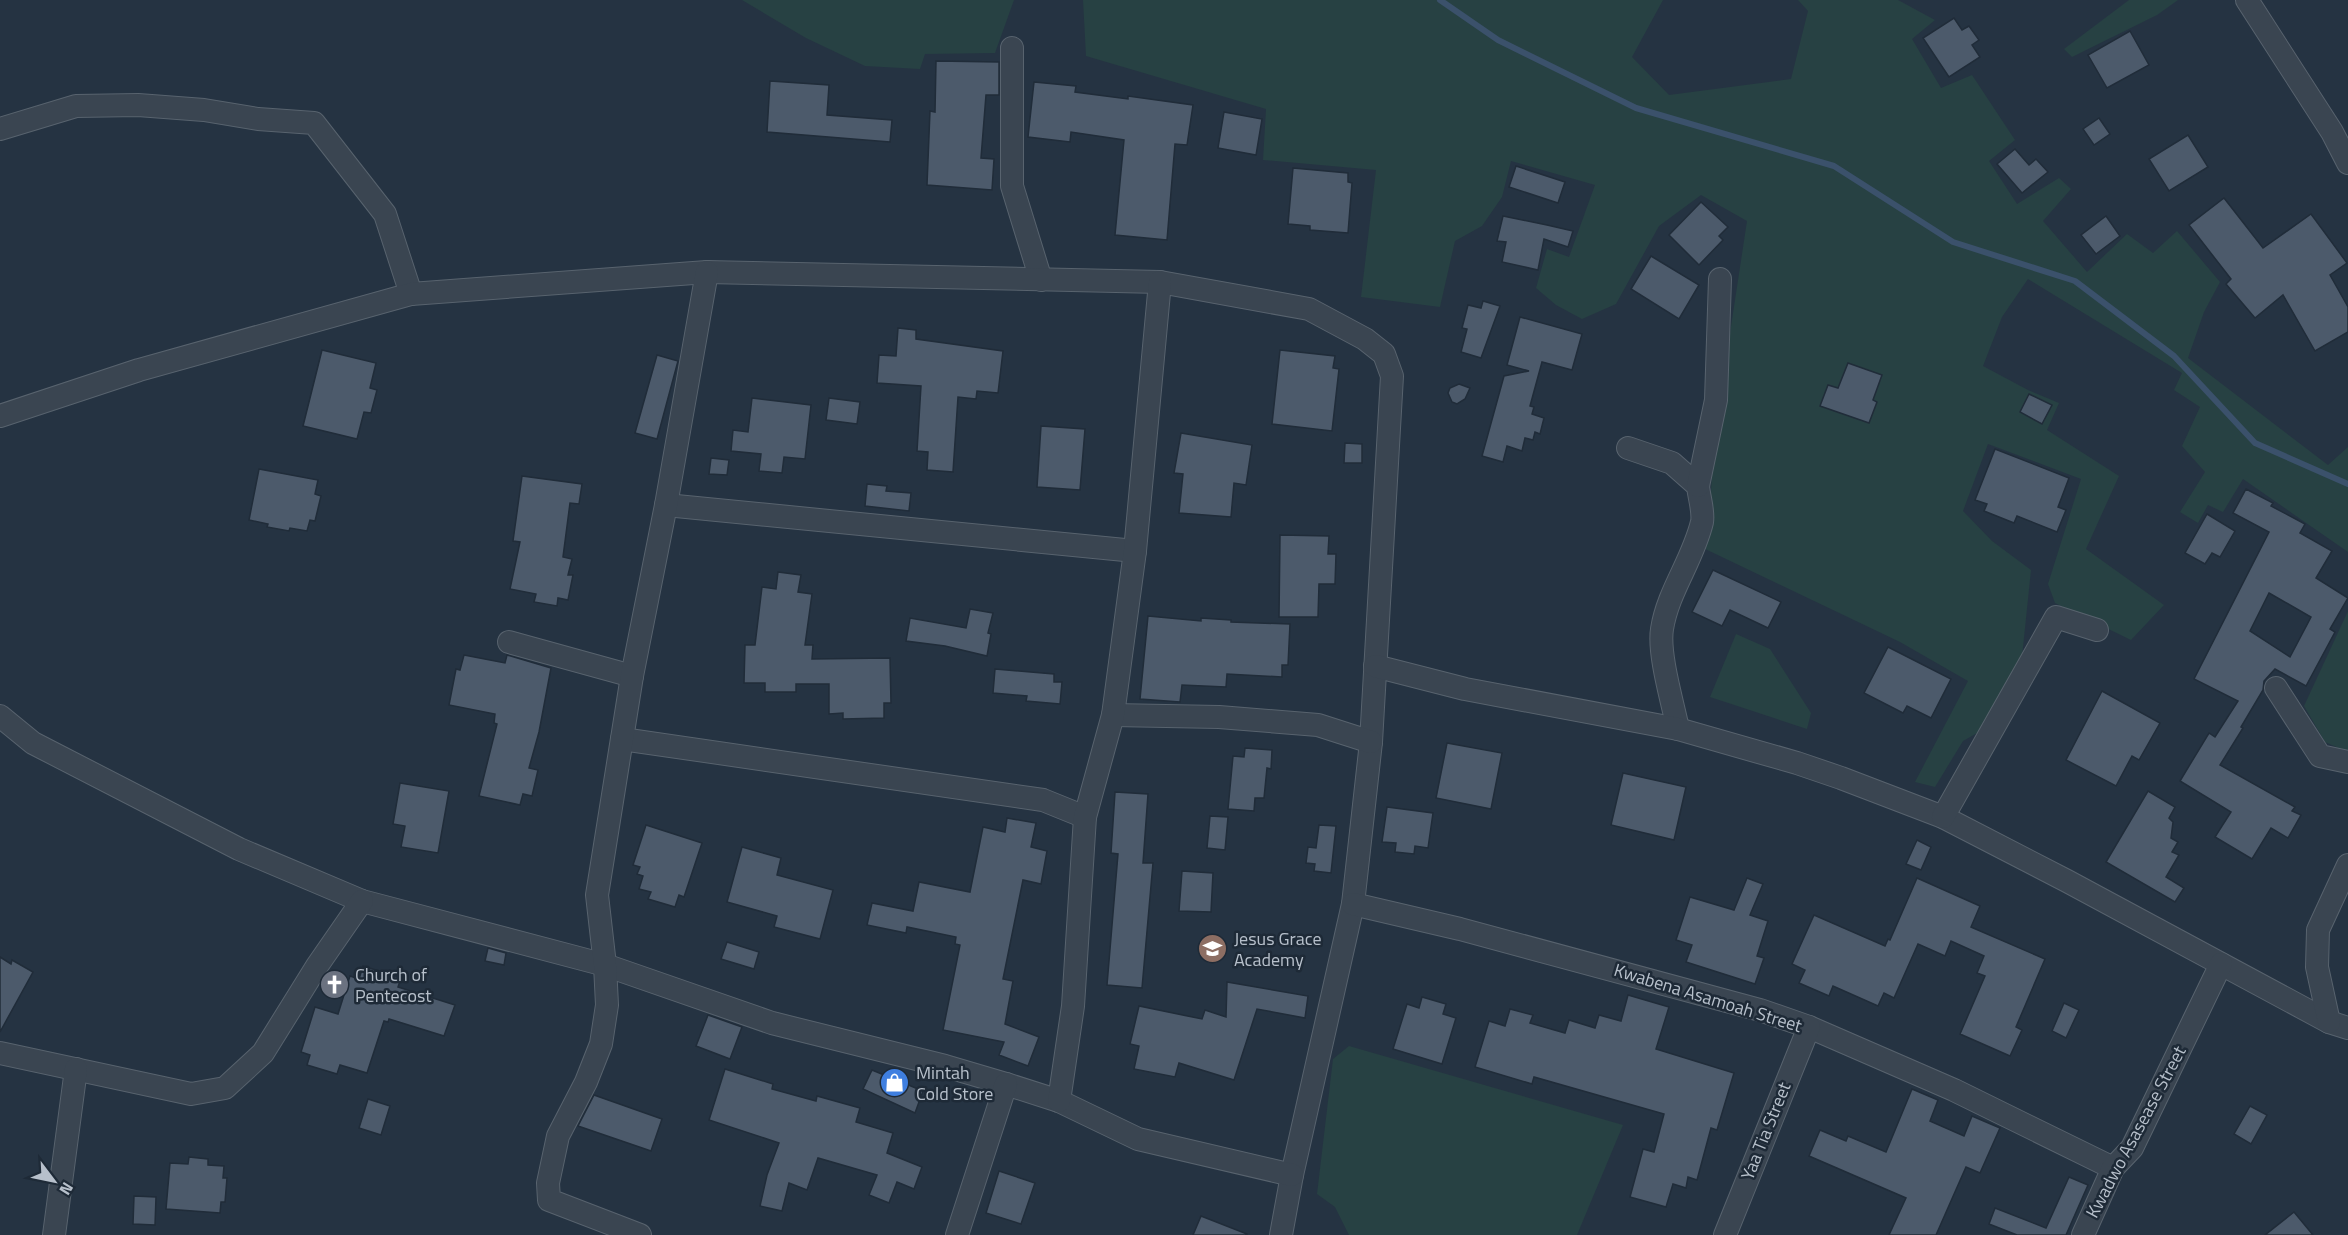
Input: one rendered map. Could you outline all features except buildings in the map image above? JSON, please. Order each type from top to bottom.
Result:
[{"type":"street","points":[[2247,0],[2332,132],[2348,163]]},
{"type":"street","points":[[1012,48],[1012,186],[1041,280]]},
{"type":"street","points":[[0,129],[76,106],[127,105],[204,110],[258,120],[314,123],[385,214],[411,294]]},
{"type":"street","points":[[640,1235],[549,1200],[548,1183],[558,1136],[586,1082],[601,1044],[608,1005],[606,965],[597,896],[632,676],[666,505],[707,272]]},
{"type":"street","points":[[0,416],[139,370],[411,294],[707,272],[1160,282],[1309,309],[1365,339],[1384,354],[1392,376],[1371,742],[1353,904],[1292,1175],[1281,1235]]},
{"type":"street","points":[[1678,729],[1666,674],[1661,632],[1669,598],[1679,581],[1702,520],[1698,486],[1716,399],[1720,279]]},
{"type":"street","points":[[1059,1101],[1073,1006],[1085,818],[1113,715],[1135,551],[1160,282]]},
{"type":"street","points":[[1628,448],[1672,463],[1698,486]]},
{"type":"street","points":[[666,505],[1135,551]]},
{"type":"street","points":[[1943,817],[2056,617],[2097,630]]},
{"type":"street","points":[[509,642],[632,676]]},
{"type":"street","points":[[1375,666],[1465,689],[1678,729],[1797,763],[1943,817],[2338,1025]]},
{"type":"street","points":[[2276,688],[2320,756],[2348,762]]},
{"type":"street","points":[[1113,715],[1219,717],[1318,725],[1371,742]]},
{"type":"street","points":[[0,716],[33,743],[239,849],[362,901],[606,965],[772,1023],[945,1066],[1006,1084],[1059,1101],[1138,1138],[1292,1175]]},
{"type":"street","points":[[622,739],[1043,800],[1085,818]]},
{"type":"street","points":[[2338,1025],[2317,967],[2318,930],[2348,865]]},
{"type":"street","points":[[0,1053],[191,1094],[225,1088],[263,1053],[317,966],[362,901]]},
{"type":"street","name":"Kwabena Asamoah Street","points":[[1353,904],[1460,928],[1760,1010],[1809,1027],[1954,1090],[2113,1168]]},
{"type":"street","name":"Kwadwo Asasease Street","points":[[2083,1235],[2113,1168],[2132,1148],[2221,964]]},
{"type":"street","name":"Yaa Tia Street","points":[[1725,1235],[1809,1027]]},
{"type":"street","points":[[54,1235],[76,1069]]},
{"type":"street","points":[[957,1235],[1006,1084]]},
{"type":"green space","points":[[742,0],[1014,0],[995,53],[925,54],[920,69],[865,66],[806,38]]},
{"type":"green space","points":[[1083,0],[1663,0],[1632,57],[1669,95],[1791,79],[1808,11],[1798,0],[1898,0],[1935,20],[1912,39],[1941,88],[1972,75],[2015,140],[1989,161],[2017,204],[2059,178],[2071,189],[2043,221],[2087,272],[2127,234],[2153,253],[2177,231],[2220,282],[2204,312],[2188,358],[2328,465],[2348,447],[2348,552],[2243,479],[2223,512],[2208,505],[2198,523],[2180,512],[2205,472],[2182,446],[2200,407],[2174,390],[2182,373],[2028,279],[2002,317],[1983,366],[2028,390],[2059,403],[2047,430],[2119,476],[2086,549],[2164,605],[2131,640],[2055,603],[2048,584],[2081,479],[1988,444],[1963,511],[1992,541],[2031,570],[2022,657],[1986,728],[1963,741],[1935,787],[1915,782],[1968,681],[1900,642],[1701,547],[1710,516],[1713,445],[1747,221],[1701,195],[1659,226],[1616,304],[1582,319],[1556,305],[1536,288],[1547,249],[1569,257],[1595,185],[1511,161],[1502,197],[1482,226],[1455,241],[1440,307],[1361,297],[1376,170],[1263,160],[1266,109],[1086,56]]},
{"type":"green space","points":[[2129,0],[2178,0],[2157,15],[2072,57],[2064,49]]},
{"type":"green space","points":[[2348,611],[2348,752],[2325,742],[2304,706]]},
{"type":"green space","points":[[1736,634],[1770,649],[1811,713],[1807,729],[1710,697]]},
{"type":"green space","points":[[1349,1046],[1623,1125],[1577,1235],[1349,1235],[1335,1207],[1317,1194],[1333,1059]]},
{"type":"waterway","points":[[1440,0],[1498,40],[1636,108],[1834,166],[1953,242],[2075,281],[2174,356],[2255,443],[2348,484]]},
{"type":"place","name":"Jesus Grace Academy","points":[[1213,949]]},
{"type":"place","name":"Church of Pentecost","points":[[334,985]]},
{"type":"place","name":"Mintah Cold Store","points":[[895,1083]]}]
